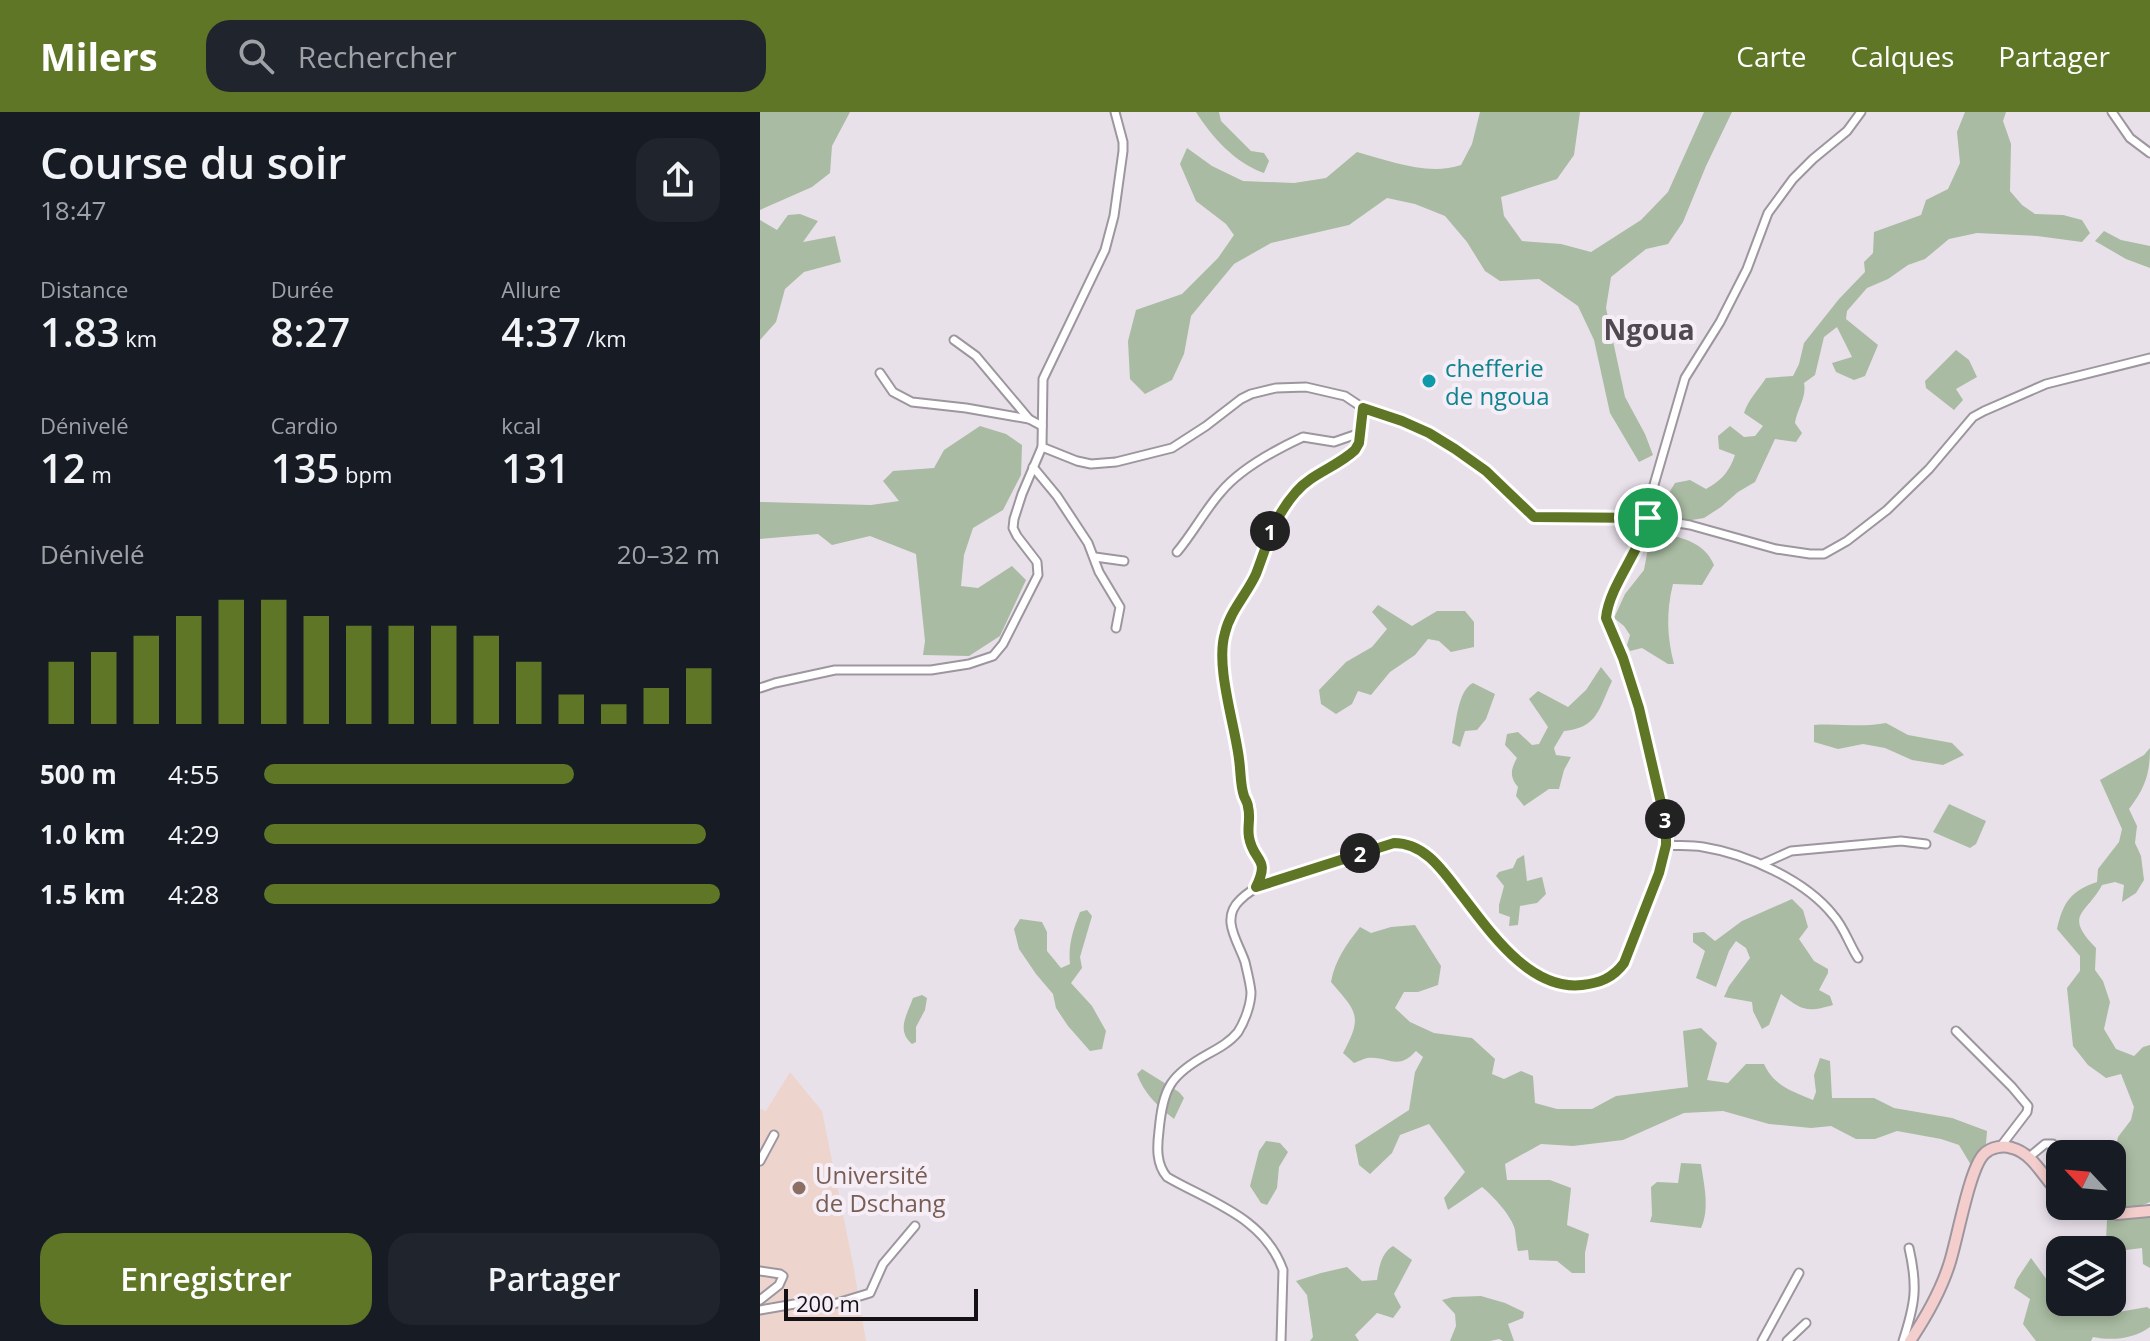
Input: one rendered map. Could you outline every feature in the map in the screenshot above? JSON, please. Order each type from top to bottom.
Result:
[{"type":"street","points":[[760,688],[835,670],[931,670],[969,664],[993,656],[1003,644],[1038,575],[1037,562],[1013,528],[1022,494],[1042,447],[1043,379],[1083,299],[1110,235],[1123,151],[1115,112]]},
{"type":"street","points":[[1281,1341],[1284,1282],[1279,1258],[1259,1232],[1237,1213],[1167,1177],[1158,1159],[1165,1091],[1179,1074],[1231,1039],[1249,1006],[1249,979],[1231,925],[1231,914],[1236,903],[1256,887],[1394,843],[1405,843],[1419,850],[1444,872],[1491,931],[1536,975],[1562,985],[1578,985],[1605,980],[1624,963],[1654,886],[1666,845],[1665,820],[1639,708],[1606,618],[1611,600],[1643,536],[1651,495],[1684,381],[1720,322],[1747,269],[1768,213],[1793,179],[1847,131],[1861,112]]},
{"type":"street","points":[[2112,112],[2130,138],[2150,153]]},
{"type":"street","points":[[954,340],[976,356],[1029,419]]},
{"type":"street","points":[[1042,447],[1091,464],[1116,462],[1172,448],[1241,399],[1289,386],[1306,387],[1345,396],[1363,408],[1416,427],[1455,449],[1486,471],[1534,517],[1648,518],[1690,525],[1776,549],[1824,554],[1847,541],[1887,510],[1929,469],[1973,417],[2046,384],[2150,358]]},
{"type":"street","points":[[880,373],[893,392],[912,402],[1029,419],[1042,426]]},
{"type":"street","points":[[1256,887],[1263,873],[1262,863],[1249,838],[1249,808],[1230,720],[1224,635],[1255,576],[1280,513],[1311,478],[1355,450],[1359,443],[1363,408]]},
{"type":"street","points":[[1177,552],[1219,493],[1252,466],[1303,437],[1334,442],[1360,433]]},
{"type":"street","points":[[1033,467],[1073,519],[1095,557],[1099,572],[1120,607],[1116,628]]},
{"type":"street","points":[[1095,557],[1124,561]]},
{"type":"street","points":[[1762,864],[1791,851],[1901,841],[1926,844]]},
{"type":"street","points":[[1666,845],[1703,847],[1762,864],[1799,886],[1835,916],[1858,958]]},
{"type":"street","points":[[1956,1031],[2028,1106],[2027,1112],[2001,1146]]},
{"type":"street","points":[[760,1161],[774,1135]]},
{"type":"street","points":[[2028,1158],[2046,1144]]},
{"type":"street","points":[[1910,1341],[1934,1303],[1947,1273],[1978,1162],[1983,1155],[2001,1146],[2020,1151],[2046,1178]]},
{"type":"street","points":[[2126,1213],[2150,1211]]},
{"type":"street","points":[[760,1310],[806,1302],[834,1304],[870,1293],[883,1264],[915,1226]]},
{"type":"street","points":[[1903,1341],[1915,1293],[1909,1248]]},
{"type":"street","points":[[760,1271],[783,1276],[779,1285],[760,1300]]},
{"type":"street","points":[[1762,1341],[1799,1273]]},
{"type":"street","points":[[1787,1341],[1806,1323]]},
{"type":"shaded area","name":"Université de Dschang","points":[[790,1072],[822,1111],[866,1341],[760,1341],[760,1109],[766,1111]]},
{"type":"green space","points":[[760,112],[850,112],[832,146],[830,173],[812,187],[760,210]]},
{"type":"green space","points":[[1196,112],[1219,112],[1221,121],[1251,151],[1264,153],[1269,161],[1264,173],[1243,163],[1225,148]]},
{"type":"green space","points":[[1480,112],[1580,112],[1574,155],[1557,179],[1501,197],[1504,216],[1522,241],[1561,244],[1591,252],[1641,220],[1668,192],[1704,112],[1732,112],[1683,222],[1668,244],[1646,249],[1611,277],[1606,308],[1625,397],[1653,455],[1639,462],[1610,413],[1594,340],[1578,306],[1539,279],[1500,281],[1485,271],[1467,242],[1445,216],[1415,204],[1387,198],[1349,225],[1271,243],[1234,264],[1191,316],[1184,354],[1172,380],[1145,394],[1130,379],[1128,341],[1136,310],[1182,294],[1218,258],[1234,235],[1226,224],[1196,201],[1180,164],[1187,148],[1212,166],[1243,181],[1294,183],[1326,178],[1357,152],[1409,166],[1448,168],[1461,165],[1472,144]]},
{"type":"green space","points":[[1965,112],[2006,112],[2003,121],[2011,144],[2010,191],[2035,214],[2063,215],[2082,220],[2090,233],[2082,242],[1977,233],[1949,239],[1925,259],[1867,288],[1847,311],[1846,319],[1878,345],[1865,376],[1854,380],[1836,372],[1832,363],[1852,357],[1837,327],[1824,337],[1815,375],[1804,383],[1795,423],[1802,433],[1796,442],[1775,439],[1755,482],[1704,518],[1686,521],[1671,511],[1667,496],[1675,483],[1690,480],[1706,489],[1727,471],[1735,455],[1719,449],[1718,436],[1730,426],[1744,437],[1755,436],[1763,426],[1744,413],[1748,403],[1766,378],[1793,376],[1804,343],[1865,272],[1864,262],[1873,253],[1874,232],[1921,215],[1926,200],[1948,189],[1960,163],[1957,132]]},
{"type":"green space","points":[[800,214],[818,221],[803,242],[835,236],[841,262],[804,272],[785,289],[776,322],[760,340],[760,220],[777,230],[788,215]]},
{"type":"green space","points":[[2104,231],[2121,240],[2150,246],[2150,268],[2126,259],[2095,241]]},
{"type":"green space","points":[[1956,350],[1969,360],[1977,377],[1956,389],[1963,400],[1954,410],[1926,388],[1925,381]]},
{"type":"green space","points":[[980,426],[1006,434],[1022,445],[1021,475],[1003,510],[973,528],[964,555],[961,586],[978,588],[1012,566],[1026,580],[1000,636],[969,656],[923,655],[925,641],[916,554],[870,536],[832,545],[818,534],[760,539],[760,502],[871,505],[899,501],[883,481],[893,471],[934,468],[944,450]]},
{"type":"green space","points":[[1657,533],[1682,538],[1698,546],[1714,565],[1702,585],[1673,584],[1668,624],[1674,664],[1668,664],[1642,648],[1630,651],[1627,645],[1630,635],[1614,618],[1625,594],[1644,570],[1648,548]]},
{"type":"green space","points":[[1378,605],[1412,626],[1437,611],[1465,611],[1474,622],[1474,647],[1451,652],[1439,641],[1428,639],[1415,655],[1390,672],[1371,695],[1358,691],[1352,704],[1336,714],[1321,704],[1319,690],[1346,662],[1372,647],[1387,629],[1372,612]]},
{"type":"green space","points":[[1601,667],[1612,681],[1596,715],[1584,726],[1564,731],[1554,748],[1556,755],[1571,757],[1559,789],[1549,789],[1524,806],[1516,796],[1518,787],[1512,772],[1517,758],[1505,745],[1507,734],[1518,732],[1532,745],[1539,744],[1548,727],[1529,699],[1538,691],[1568,707],[1586,690]]},
{"type":"green space","points":[[1473,683],[1495,694],[1486,719],[1477,730],[1465,731],[1460,747],[1452,743],[1458,710],[1464,693]]},
{"type":"green space","points":[[1886,723],[1908,735],[1952,743],[1964,755],[1943,765],[1912,760],[1885,748],[1863,744],[1838,749],[1814,742],[1814,725]]},
{"type":"green space","points":[[2150,748],[2146,780],[2129,809],[2137,826],[2135,843],[2141,856],[2144,880],[2136,893],[2122,902],[2124,885],[2115,882],[2102,885],[2079,921],[2086,937],[2096,948],[2095,970],[2103,981],[2110,1002],[2104,1029],[2116,1049],[2134,1056],[2150,1045],[2150,1202],[2126,1208],[2126,1140],[2117,1140],[2131,1120],[2134,1107],[2121,1074],[2106,1078],[2088,1065],[2073,1046],[2067,988],[2080,971],[2080,956],[2057,929],[2069,899],[2080,889],[2097,882],[2098,869],[2119,842],[2122,829],[2100,780],[2144,755]]},
{"type":"green space","points":[[1949,804],[1986,821],[1976,844],[1970,848],[1933,832]]},
{"type":"green space","points":[[1524,855],[1527,881],[1542,877],[1546,894],[1537,903],[1520,906],[1518,925],[1509,926],[1510,917],[1499,913],[1504,886],[1496,876],[1513,868],[1517,859]]},
{"type":"green space","points":[[1792,899],[1803,910],[1808,927],[1799,939],[1814,961],[1828,969],[1819,990],[1830,996],[1833,1005],[1805,1008],[1781,994],[1769,1025],[1762,1029],[1752,1002],[1724,997],[1750,958],[1746,948],[1736,941],[1729,951],[1716,987],[1696,978],[1705,951],[1693,942],[1693,933],[1704,932],[1715,941],[1742,921]]},
{"type":"green space","points":[[1087,910],[1092,916],[1080,957],[1082,968],[1071,983],[1092,1006],[1106,1031],[1102,1049],[1090,1051],[1068,1026],[1056,1008],[1053,994],[1019,949],[1014,929],[1020,919],[1042,922],[1047,932],[1047,951],[1061,968],[1070,964],[1070,944],[1075,925],[1080,912]]},
{"type":"green space","points":[[1415,925],[1441,966],[1438,985],[1418,992],[1404,992],[1395,1008],[1410,1022],[1434,1033],[1472,1038],[1495,1059],[1492,1074],[1504,1079],[1521,1071],[1533,1076],[1535,1103],[1557,1109],[1592,1109],[1616,1096],[1688,1087],[1683,1031],[1701,1028],[1717,1043],[1707,1080],[1728,1083],[1746,1064],[1764,1064],[1778,1083],[1813,1100],[1816,1092],[1814,1075],[1820,1058],[1830,1061],[1832,1098],[1874,1098],[1894,1108],[1952,1118],[1987,1131],[1986,1144],[1978,1163],[1971,1165],[1959,1145],[1941,1139],[1897,1131],[1875,1139],[1856,1139],[1831,1126],[1811,1128],[1769,1124],[1723,1111],[1684,1113],[1623,1140],[1573,1146],[1541,1144],[1505,1164],[1507,1180],[1550,1180],[1571,1188],[1567,1225],[1589,1234],[1585,1273],[1572,1273],[1557,1261],[1529,1260],[1528,1250],[1518,1251],[1510,1219],[1482,1187],[1448,1210],[1444,1198],[1465,1172],[1429,1124],[1400,1135],[1392,1153],[1370,1174],[1359,1165],[1355,1145],[1409,1110],[1415,1072],[1423,1057],[1416,1051],[1398,1062],[1367,1058],[1354,1063],[1343,1053],[1353,1031],[1354,1015],[1331,982],[1342,953],[1360,927],[1371,933]]},
{"type":"green space","points":[[922,995],[927,998],[925,1010],[916,1027],[916,1042],[912,1044],[907,1039],[904,1022],[913,998]]},
{"type":"green space","points":[[1142,1069],[1184,1098],[1174,1119],[1144,1088],[1137,1074]]},
{"type":"green space","points":[[1266,1141],[1280,1143],[1288,1152],[1279,1167],[1277,1188],[1267,1205],[1261,1203],[1250,1186],[1259,1151]]},
{"type":"green space","points":[[1681,1163],[1701,1164],[1706,1205],[1701,1228],[1650,1222],[1651,1187],[1657,1182],[1678,1183]]},
{"type":"green space","points":[[2150,1216],[2150,1268],[2143,1264],[2142,1248],[2126,1250],[2126,1236],[2106,1236],[2107,1220]]},
{"type":"green space","points":[[1393,1246],[1412,1260],[1394,1294],[1401,1307],[1393,1318],[1377,1313],[1355,1335],[1359,1341],[1310,1341],[1313,1337],[1307,1295],[1296,1281],[1347,1267],[1362,1281],[1377,1280],[1383,1257]]},
{"type":"green space","points":[[2031,1258],[2046,1279],[2046,1316],[2126,1316],[2126,1311],[2147,1307],[2150,1309],[2150,1327],[2123,1338],[2036,1341],[2023,1324],[2030,1299],[2014,1288]]},
{"type":"green space","points":[[1481,1296],[1524,1312],[1523,1318],[1508,1324],[1514,1341],[1450,1341],[1456,1326],[1455,1314],[1442,1300]]},
{"type":"place","name":"chefferie de ngoua","points":[[1429,381]]},
{"type":"place","name":"Université de Dschang","points":[[799,1188]]},
{"type":"district","name":"Ngoua","points":[[1649,329]]},
{"type":"route","points":[[1363,408],[1429,433],[1455,449],[1486,471],[1534,517],[1648,518],[1643,536],[1606,611],[1606,618],[1639,708],[1665,820],[1666,845],[1659,873],[1633,941],[1616,973],[1605,980],[1578,985],[1562,985],[1536,975],[1507,949],[1444,872],[1430,858],[1405,843],[1394,843],[1256,887],[1263,873],[1262,863],[1249,838],[1249,808],[1230,720],[1224,635],[1255,576],[1280,513],[1299,488],[1355,450],[1359,443],[1363,408]]}]
